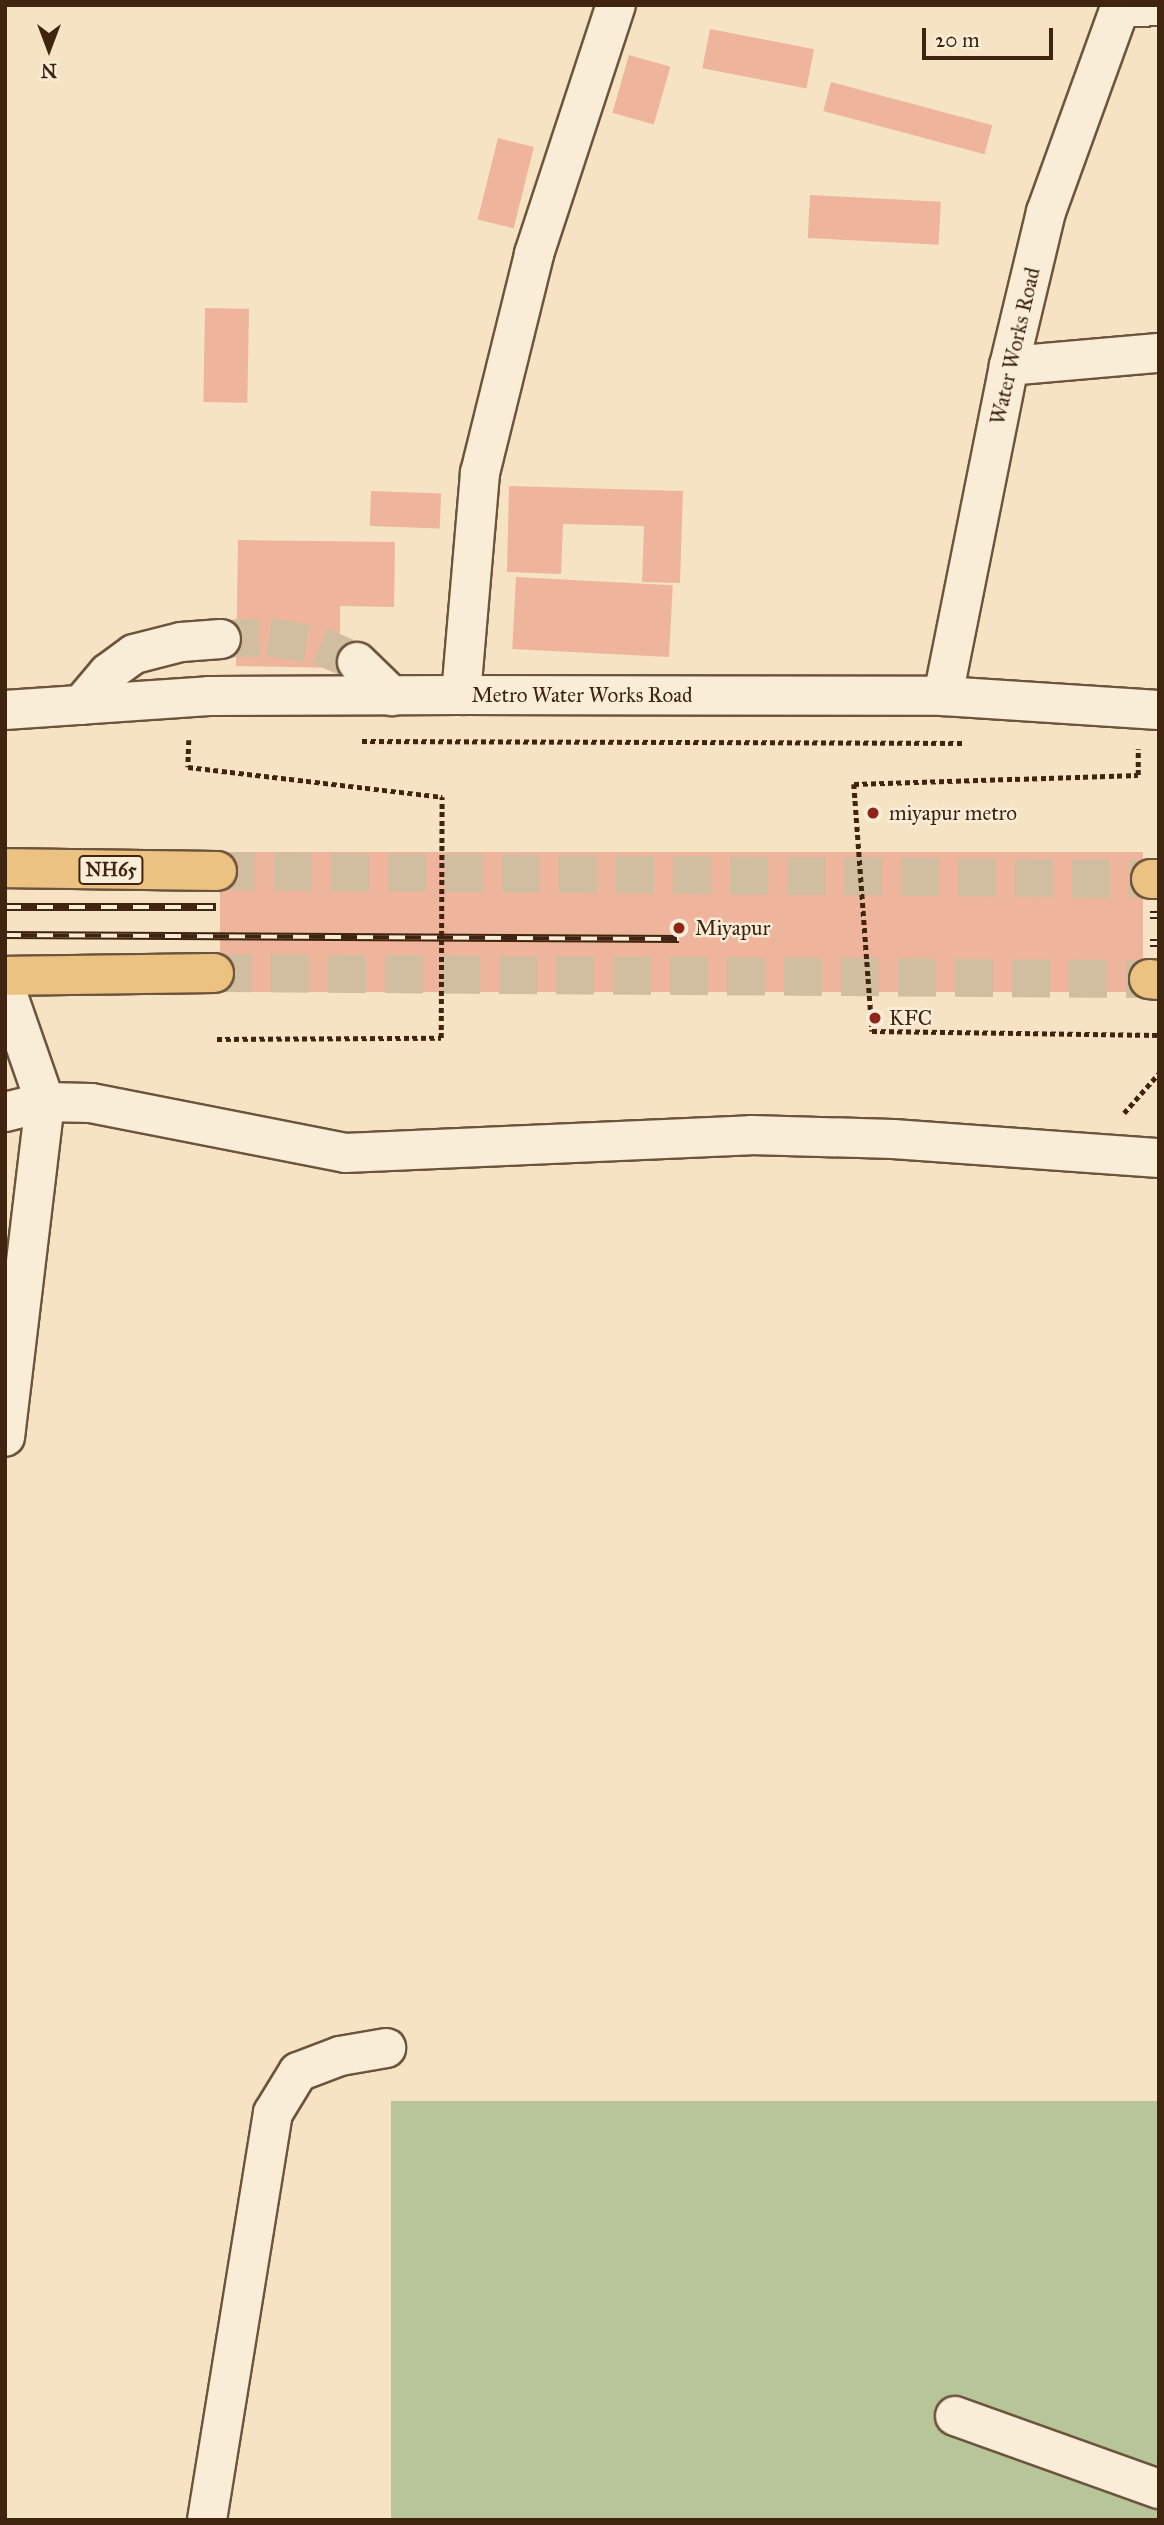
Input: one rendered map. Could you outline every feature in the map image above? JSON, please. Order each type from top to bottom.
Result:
[{"type":"highway","name":"NH65","points":[[5,868],[217,871]]},
{"type":"highway","points":[[5,976],[214,973]]},
{"type":"street","points":[[461,695],[480,473],[534,254],[616,5]]},
{"type":"street","points":[[1121,6],[1159,6]]},
{"type":"street","name":"Water Works Road","points":[[943,696],[1009,366],[1046,212],[1121,6]]},
{"type":"street","points":[[1009,366],[1159,353]]},
{"type":"street","points":[[81,705],[108,673],[134,654],[181,642],[221,639]]},
{"type":"street","points":[[357,662],[392,696]]},
{"type":"street","name":"Metro Water Works Road","points":[[5,710],[209,696],[943,696],[1153,727]]},
{"type":"street","points":[[5,987],[45,1102],[5,1437]]},
{"type":"street","points":[[5,1112],[45,1102],[128,1109],[345,1153],[751,1135],[854,1137],[1159,1158]]},
{"type":"street","points":[[207,2520],[273,2113],[298,2072],[340,2056],[386,2048]]},
{"type":"street","points":[[955,2416],[1159,2489]]},
{"type":"path","points":[[1153,727],[1138,743],[1138,775],[854,784],[872,1031],[1159,1035]]},
{"type":"path","points":[[203,741],[189,740],[188,767],[442,797],[442,1038],[217,1039]]},
{"type":"path","points":[[356,741],[970,743]]},
{"type":"green space","points":[[391,2101],[1159,2101],[1159,2520],[391,2520]]},
{"type":"building","points":[[710,29],[814,49],[806,88],[702,68]]},
{"type":"building","points":[[629,55],[670,67],[654,125],[612,113]]},
{"type":"building","points":[[831,82],[992,125],[985,154],[823,111]]},
{"type":"building","points":[[498,138],[534,147],[514,228],[478,220]]},
{"type":"building","points":[[810,195],[941,202],[939,245],[808,238]]},
{"type":"building","points":[[205,308],[249,309],[247,403],[203,402]]},
{"type":"building","points":[[509,486],[683,491],[680,583],[642,582],[644,526],[563,524],[561,574],[507,572]]},
{"type":"building","points":[[371,491],[441,493],[440,528],[370,526]]},
{"type":"building","points":[[238,540],[395,542],[394,607],[340,606],[340,668],[236,666]]},
{"type":"building","points":[[516,577],[673,585],[669,657],[512,649]]},
{"type":"building","points":[[220,852],[1143,852],[1143,992],[220,992]]},
{"type":"tunnel","points":[[221,639],[269,637],[320,646],[357,662]]},
{"type":"tunnel","points":[[217,871],[1151,879]]},
{"type":"tunnel","points":[[214,973],[1149,979]]},
{"type":"railway","points":[[5,907],[216,907]]},
{"type":"railway","points":[[1150,915],[1159,915]]},
{"type":"railway","points":[[5,935],[679,939]]},
{"type":"railway","points":[[1150,943],[1159,943]]},
{"type":"place","name":"miyapur metro","points":[[873,813]]},
{"type":"place","name":"Miyapur","points":[[679,928]]},
{"type":"place","name":"KFC","points":[[875,1018]]}]
